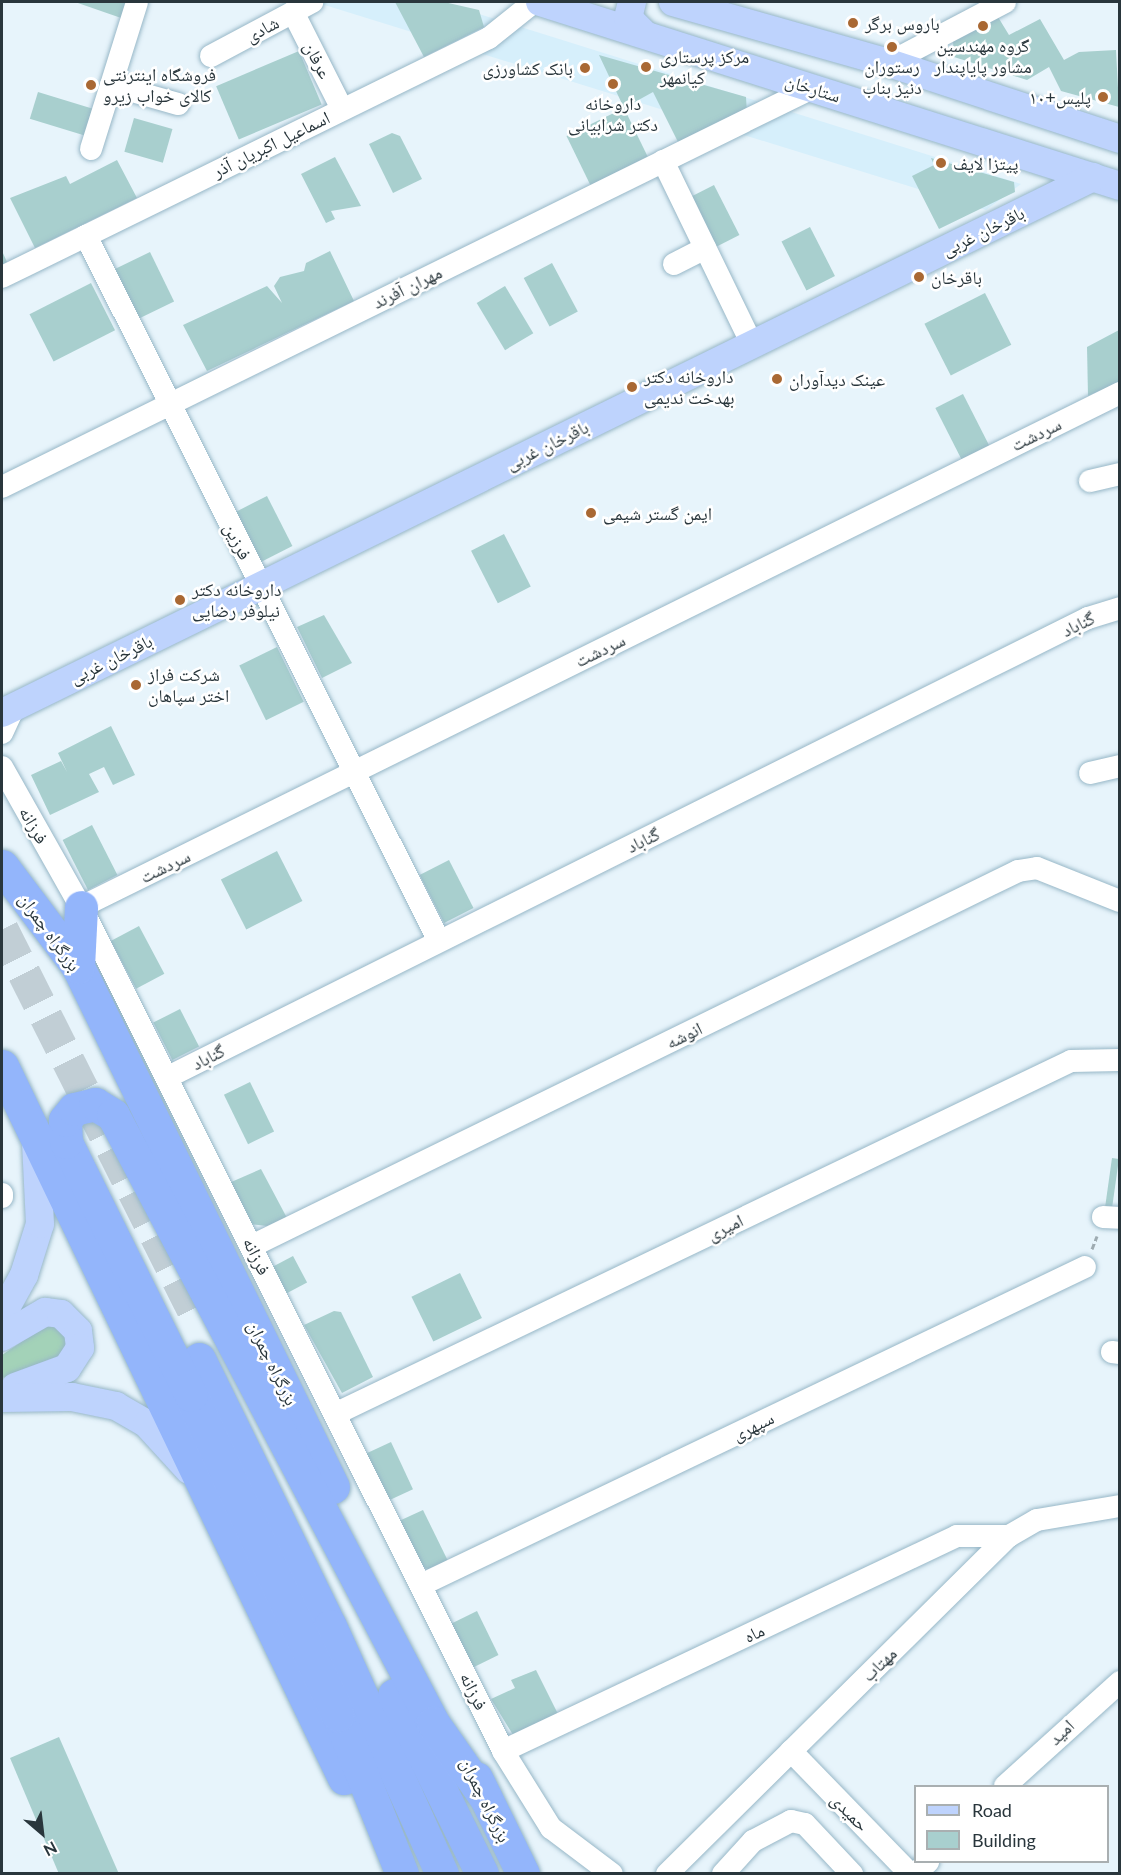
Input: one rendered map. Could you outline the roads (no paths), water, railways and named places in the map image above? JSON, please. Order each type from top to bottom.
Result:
[{"type":"highway","name":"بزرگراه چمران","points":[[2,866],[78,967],[523,1874]]},
{"type":"highway","points":[[78,967],[81,907]]},
{"type":"highway","points":[[2,1066],[200,1484],[398,1874]]},
{"type":"highway","points":[[398,1874],[338,1715],[191,1395],[66,1142],[65,1120],[80,1105],[95,1104],[113,1115],[433,1723],[485,1797]]},
{"type":"highway","name":"بزرگراه چمران","points":[[442,1874],[185,1312],[482,1874]]},
{"type":"main road","name":"ستارخان","points":[[540,2],[577,6],[644,34],[1106,181]]},
{"type":"main road","points":[[632,2],[628,18],[644,34]]},
{"type":"main road","points":[[673,2],[890,63],[1119,139]]},
{"type":"main road","name":"باقرخان غربی","points":[[8,710],[752,344],[1106,181]]},
{"type":"main road","points":[[2,1314],[24,1275],[38,1230],[36,1141]]},
{"type":"main road","points":[[2,1337],[37,1314],[54,1312],[74,1324],[80,1340],[67,1368],[2,1391]]},
{"type":"main road","points":[[2,1398],[72,1397],[116,1406],[147,1424],[200,1484]]},
{"type":"street","points":[[91,149],[137,2]]},
{"type":"street","name":"اسماعیل اکبریان آذر","points":[[2,277],[489,38],[534,2]]},
{"type":"street","points":[[890,63],[1005,2]]},
{"type":"street","name":"عرفان","points":[[303,7],[342,109]]},
{"type":"street","name":"شادی","points":[[211,56],[303,7]]},
{"type":"street","points":[[111,85],[178,104]]},
{"type":"street","name":"مهران آفرند","points":[[2,486],[812,88]]},
{"type":"street","points":[[663,161],[752,344]]},
{"type":"street","name":"فرزین","points":[[86,236],[440,942]]},
{"type":"street","points":[[674,264],[705,248]]},
{"type":"street","name":"سردشت","points":[[81,907],[1119,393]]},
{"type":"street","points":[[1090,481],[1119,474]]},
{"type":"street","name":"گناباد","points":[[168,1077],[1088,618],[1119,608]]},
{"type":"street","points":[[2,733],[8,710]]},
{"type":"street","points":[[1090,773],[1119,766]]},
{"type":"street","name":"فرزانه","points":[[2,771],[81,907],[168,1077],[503,1751]]},
{"type":"street","name":"انوشه","points":[[252,1246],[1018,871],[1037,868],[1119,901]]},
{"type":"street","points":[[2,1049],[320,1700],[398,1874]]},
{"type":"street","name":"امیری","points":[[335,1414],[1071,1061],[1119,1060]]},
{"type":"street","name":"سپهری","points":[[421,1585],[1085,1267]]},
{"type":"street","name":"مهتاب","points":[[667,1874],[1009,1536],[1036,1520],[1119,1506]]},
{"type":"street","name":"ماه","points":[[503,1751],[957,1536],[1009,1536]]},
{"type":"street","name":"امید","points":[[1006,1785],[1119,1682]]},
{"type":"street","points":[[503,1751],[551,1828],[612,1874]]},
{"type":"street","name":"حمیدی","points":[[791,1751],[910,1874]]},
{"type":"street","points":[[723,1874],[758,1837],[791,1821],[805,1824],[852,1874]]},
{"type":"street","points":[[915,1874],[927,1863]]},
{"type":"tunnel","points":[[2,929],[194,1310]]},
{"type":"place","name":"باروس برگر","points":[[853,23]]},
{"type":"place","name":"گروه مهندسین مشاور پایاپندار","points":[[983,26]]},
{"type":"place","name":"رستوران دنیز بناب","points":[[892,47]]},
{"type":"place","name":"مرکز پرستاری کیانمهر","points":[[646,67]]},
{"type":"place","name":"بانک کشاورزی","points":[[585,68]]},
{"type":"place","name":"داروخانه دکتر شرابیانی","points":[[613,84]]},
{"type":"place","name":"فروشگاه اینترنتی کالای خواب زیرو","points":[[91,85]]},
{"type":"place","name":"پلیس+۱۰","points":[[1103,97]]},
{"type":"place","name":"پیتزا لایف","points":[[941,163]]},
{"type":"place","name":"باقرخان","points":[[919,277]]},
{"type":"place","name":"عینک دیدآوران","points":[[777,379]]},
{"type":"place","name":"داروخانه دکتر بهدخت ندیمی","points":[[632,387]]},
{"type":"place","name":"ایمن گستر شیمی","points":[[591,513]]},
{"type":"place","name":"داروخانه دکتر نیلوفر رضایی","points":[[180,600]]},
{"type":"place","name":"شرکت فراز اختر سپاهان","points":[[136,685]]}]
